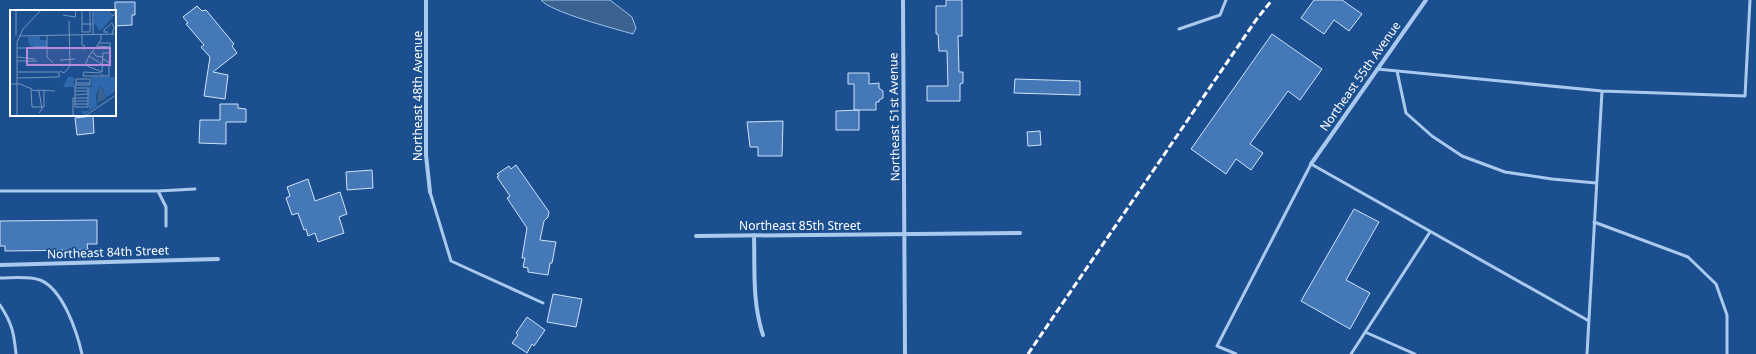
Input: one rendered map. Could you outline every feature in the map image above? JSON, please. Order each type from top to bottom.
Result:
[{"type":"street","name":"Northeast 48th Avenue","points":[[426,0],[426,155],[430,192]]},
{"type":"street","name":"Northeast 51st Avenue","points":[[902,0],[905,354]]},
{"type":"street","name":"Northeast 55th Avenue","points":[[1311,164],[1426,0]]},
{"type":"street","name":"Northeast 85th Street","points":[[696,236],[1020,233]]},
{"type":"street","points":[[754,235],[755,300],[758,318],[763,334]]},
{"type":"street","name":"Northeast 84th Street","points":[[0,266],[218,259]]},
{"type":"lane","points":[[1179,29],[1220,15],[1226,0]]},
{"type":"lane","points":[[1378,69],[1602,91],[1745,96],[1750,0]]},
{"type":"lane","points":[[1397,71],[1406,113],[1432,136],[1462,156],[1505,172],[1552,179],[1596,183]]},
{"type":"lane","points":[[1587,354],[1602,91]]},
{"type":"lane","points":[[1236,354],[1217,346],[1311,164],[1589,321]]},
{"type":"lane","points":[[0,191],[158,191],[195,189]]},
{"type":"lane","points":[[158,191],[166,207],[166,226]]},
{"type":"lane","points":[[430,192],[451,261],[543,303]]},
{"type":"lane","points":[[1594,222],[1688,257],[1716,284],[1727,315],[1727,354]]},
{"type":"lane","points":[[1350,354],[1430,232]]},
{"type":"lane","points":[[0,278],[30,278],[40,280],[49,286],[58,295],[65,307],[82,354]]},
{"type":"lane","points":[[0,305],[7,316],[14,334],[16,354]]},
{"type":"lane","points":[[1365,332],[1415,354]]},
{"type":"water","points":[[541,0],[610,0],[632,17],[636,28],[633,34],[599,24],[557,10]]},
{"type":"building","points":[[946,0],[962,0],[962,36],[958,36],[959,72],[963,72],[963,83],[960,84],[960,101],[927,101],[927,86],[948,86],[947,51],[939,51],[938,34],[936,34],[936,6],[946,6]]},
{"type":"building","points":[[1314,0],[1342,0],[1362,14],[1349,31],[1334,20],[1324,34],[1301,18]]},
{"type":"building","points":[[115,2],[135,2],[135,15],[132,15],[132,25],[116,26]]},
{"type":"building","points":[[197,6],[202,11],[206,10],[234,44],[232,46],[237,53],[213,72],[228,75],[225,99],[204,96],[210,57],[201,47],[204,45],[186,24],[188,23],[183,17]]},
{"type":"building","points":[[1272,34],[1322,69],[1300,100],[1288,91],[1250,144],[1263,153],[1251,170],[1236,159],[1226,174],[1191,149]]},
{"type":"building","points":[[848,73],[869,73],[869,84],[879,83],[879,88],[883,91],[883,98],[879,100],[879,102],[876,102],[876,110],[854,110],[854,84],[848,84]]},
{"type":"building","points":[[1015,79],[1080,81],[1080,95],[1014,93]]},
{"type":"building","points":[[220,104],[238,104],[238,108],[246,109],[246,122],[226,122],[226,144],[199,143],[200,120],[220,120]]},
{"type":"building","points":[[859,110],[859,130],[836,130],[836,111]]},
{"type":"building","points":[[93,116],[94,133],[77,135],[75,118]]},
{"type":"building","points":[[783,121],[782,156],[758,156],[758,147],[750,147],[747,122]]},
{"type":"building","points":[[1040,131],[1041,145],[1028,146],[1027,132]]},
{"type":"building","points":[[516,165],[549,212],[548,217],[544,221],[540,240],[556,242],[548,275],[528,272],[528,268],[523,267],[525,258],[522,258],[527,228],[507,198],[510,196],[497,177],[499,176],[497,174],[509,166],[511,169]]},
{"type":"building","points":[[372,170],[373,188],[347,190],[346,172]]},
{"type":"building","points":[[308,179],[315,201],[340,192],[347,214],[339,217],[344,233],[318,242],[315,233],[308,236],[306,229],[304,230],[298,213],[292,215],[286,198],[290,196],[287,187]]},
{"type":"building","points":[[1354,209],[1379,222],[1346,280],[1370,293],[1350,329],[1301,301]]},
{"type":"building","points":[[97,220],[97,244],[87,244],[88,250],[5,251],[5,246],[0,246],[0,221]]},
{"type":"building","points":[[553,294],[582,299],[576,327],[547,322]]},
{"type":"building","points":[[527,317],[545,330],[534,346],[532,344],[527,353],[512,343],[518,335],[516,333]]},
{"type":"railway","points":[[1028,354],[1256,20],[1272,0]]}]
